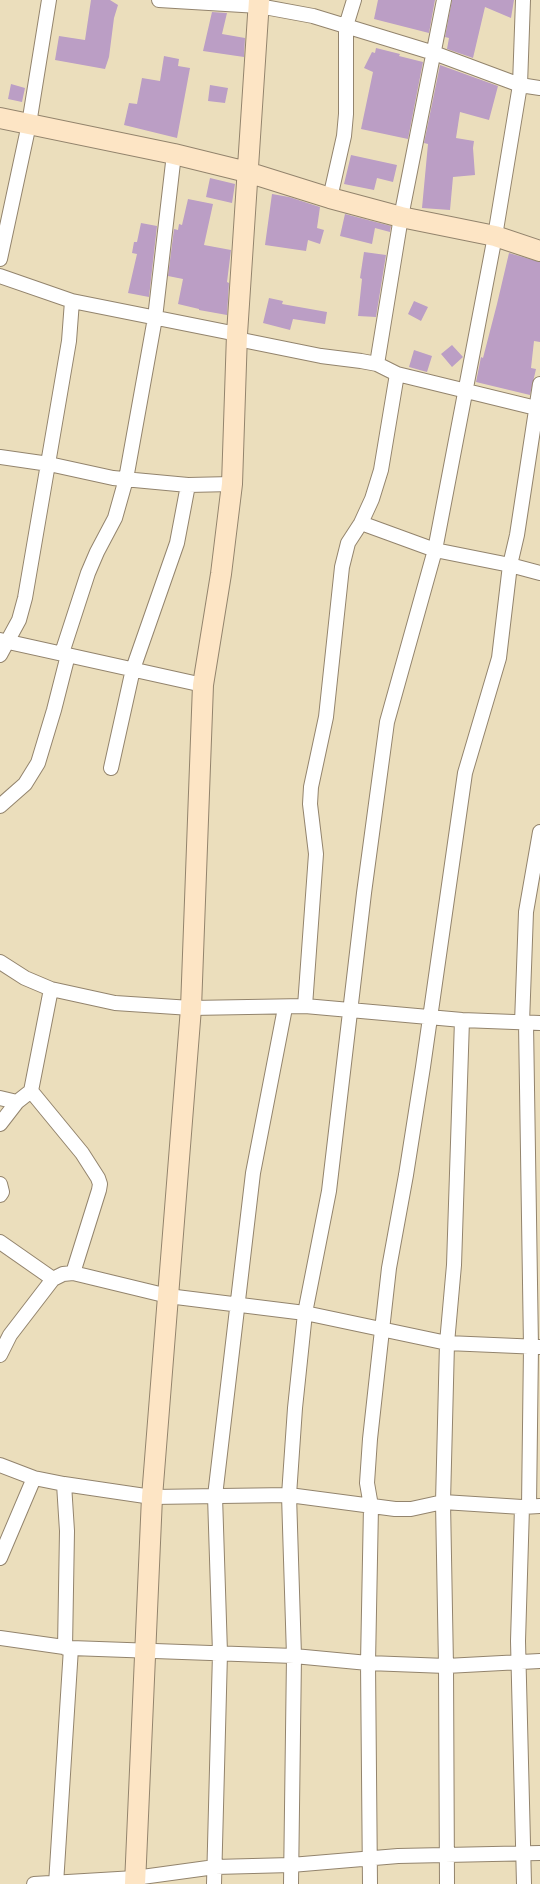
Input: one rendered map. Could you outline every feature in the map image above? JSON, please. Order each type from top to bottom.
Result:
[{"type":"street","points":[[0,259],[29,124],[49,0]]},
{"type":"street","points":[[158,0],[259,3],[313,16],[434,53],[520,85],[540,88]]},
{"type":"street","points":[[330,198],[344,136],[346,114],[346,26],[354,0]]},
{"type":"street","points":[[378,364],[401,217],[444,0]]},
{"type":"street","points":[[292,1884],[294,1656],[289,1495],[295,1408],[305,1313],[329,1191],[350,1011],[387,722],[435,550],[464,390],[495,236],[520,85],[523,0]]},
{"type":"street","points":[[135,1881],[152,1497],[191,1008],[203,685],[221,574],[232,484],[237,336],[259,3]]},
{"type":"street","points":[[0,118],[174,154],[247,172],[330,198],[401,217],[495,236],[540,251]]},
{"type":"street","points":[[0,806],[25,784],[38,763],[54,710],[65,654],[88,572],[115,518],[126,479],[155,318],[174,154]]},
{"type":"street","points":[[0,276],[72,302],[155,318],[321,356],[378,364],[397,374],[538,408]]},
{"type":"street","points":[[0,655],[4,640],[19,620],[26,598],[69,341],[72,302]]},
{"type":"street","points":[[305,1006],[316,854],[310,804],[311,788],[326,718],[342,567],[348,543],[361,523],[372,499],[380,470],[397,374]]},
{"type":"street","points":[[370,1884],[368,1664],[371,1506],[367,1483],[370,1439],[389,1268],[406,1175],[430,1017],[464,773],[499,658],[510,565],[517,535],[538,408],[540,384]]},
{"type":"street","points":[[0,458],[48,464],[126,479],[188,486],[232,484]]},
{"type":"street","points":[[111,768],[132,669],[177,543],[188,486]]},
{"type":"street","points":[[361,523],[435,550],[510,565],[540,573]]},
{"type":"street","points":[[4,640],[203,685]]},
{"type":"street","points":[[524,1884],[518,1662],[530,1506],[535,1347],[526,912],[540,832]]},
{"type":"street","points":[[0,962],[25,978],[51,989],[115,1003],[191,1008],[285,1008],[305,1006],[462,1020],[529,1023]]},
{"type":"street","points":[[0,1124],[17,1102],[31,1091],[51,989]]},
{"type":"street","points":[[214,1884],[220,1654],[215,1496],[253,1173],[285,1008]]},
{"type":"street","points":[[447,1884],[446,1666],[443,1502],[447,1343],[454,1265],[462,1020]]},
{"type":"street","points":[[31,1091],[82,1153],[98,1178],[100,1184],[73,1273]]},
{"type":"street","points":[[0,1098],[17,1102]]},
{"type":"street","points":[[0,1184],[2,1192],[0,1196]]},
{"type":"street","points":[[0,1242],[53,1279]]},
{"type":"street","points":[[0,1355],[10,1335],[53,1279],[63,1274],[73,1273],[168,1296],[305,1313],[447,1343],[535,1347]]},
{"type":"street","points":[[0,1465],[34,1478],[152,1497],[289,1495],[395,1509],[411,1509],[443,1502],[530,1506]]},
{"type":"street","points":[[0,1558],[34,1478]]},
{"type":"street","points":[[56,1884],[68,1648],[67,1531],[64,1484]]},
{"type":"street","points":[[0,1638],[68,1648],[294,1656],[368,1664],[446,1666],[540,1661]]},
{"type":"street","points":[[34,1884],[135,1881],[215,1867],[291,1865],[370,1858],[540,1853]]},
{"type":"building","points":[[91,0],[110,0],[118,5],[114,18],[109,57],[105,69],[55,60],[59,36],[85,40]]},
{"type":"building","points":[[378,0],[435,0],[429,33],[374,19]]},
{"type":"building","points":[[452,0],[514,0],[511,18],[485,7],[473,58],[447,49],[449,38],[445,37]]},
{"type":"building","points":[[212,12],[227,13],[222,34],[245,38],[244,57],[203,51]]},
{"type":"building","points":[[376,48],[423,62],[408,139],[361,129],[373,72],[364,68],[372,52],[375,53]]},
{"type":"building","points":[[164,56],[179,59],[178,66],[190,68],[177,138],[124,125],[129,103],[137,104],[142,78],[160,81]]},
{"type":"building","points":[[440,65],[498,86],[489,120],[460,112],[456,138],[474,141],[473,148],[475,175],[453,177],[450,210],[422,208],[428,144],[424,143]]},
{"type":"building","points":[[11,84],[25,88],[22,102],[8,99]]},
{"type":"building","points":[[210,85],[228,88],[225,103],[208,101]]},
{"type":"building","points":[[351,155],[397,165],[393,182],[377,178],[374,190],[344,184]]},
{"type":"building","points":[[210,178],[235,184],[232,203],[206,197]]},
{"type":"building","points":[[272,194],[289,197],[320,207],[317,228],[324,230],[320,244],[308,240],[306,251],[265,245]]},
{"type":"building","points":[[188,199],[213,204],[204,245],[231,250],[227,282],[229,283],[227,315],[199,310],[178,304],[183,279],[168,276],[174,229],[178,230],[179,224],[182,225]]},
{"type":"building","points":[[345,214],[391,226],[390,232],[375,228],[372,244],[340,236]]},
{"type":"building","points":[[141,223],[157,226],[149,297],[128,293],[137,254],[132,253],[134,242],[137,242]]},
{"type":"building","points":[[364,252],[386,255],[376,317],[358,316],[362,279],[360,278]]},
{"type":"building","points":[[509,253],[540,262],[540,342],[534,341],[531,368],[536,369],[530,395],[476,382],[481,357],[483,358]]},
{"type":"building","points":[[269,298],[283,301],[282,304],[327,312],[325,324],[293,319],[290,330],[263,323]]},
{"type":"building","points":[[414,301],[428,307],[421,321],[408,314]]},
{"type":"building","points":[[452,345],[463,357],[452,367],[441,354]]},
{"type":"building","points":[[414,350],[432,356],[427,372],[409,367]]}]
